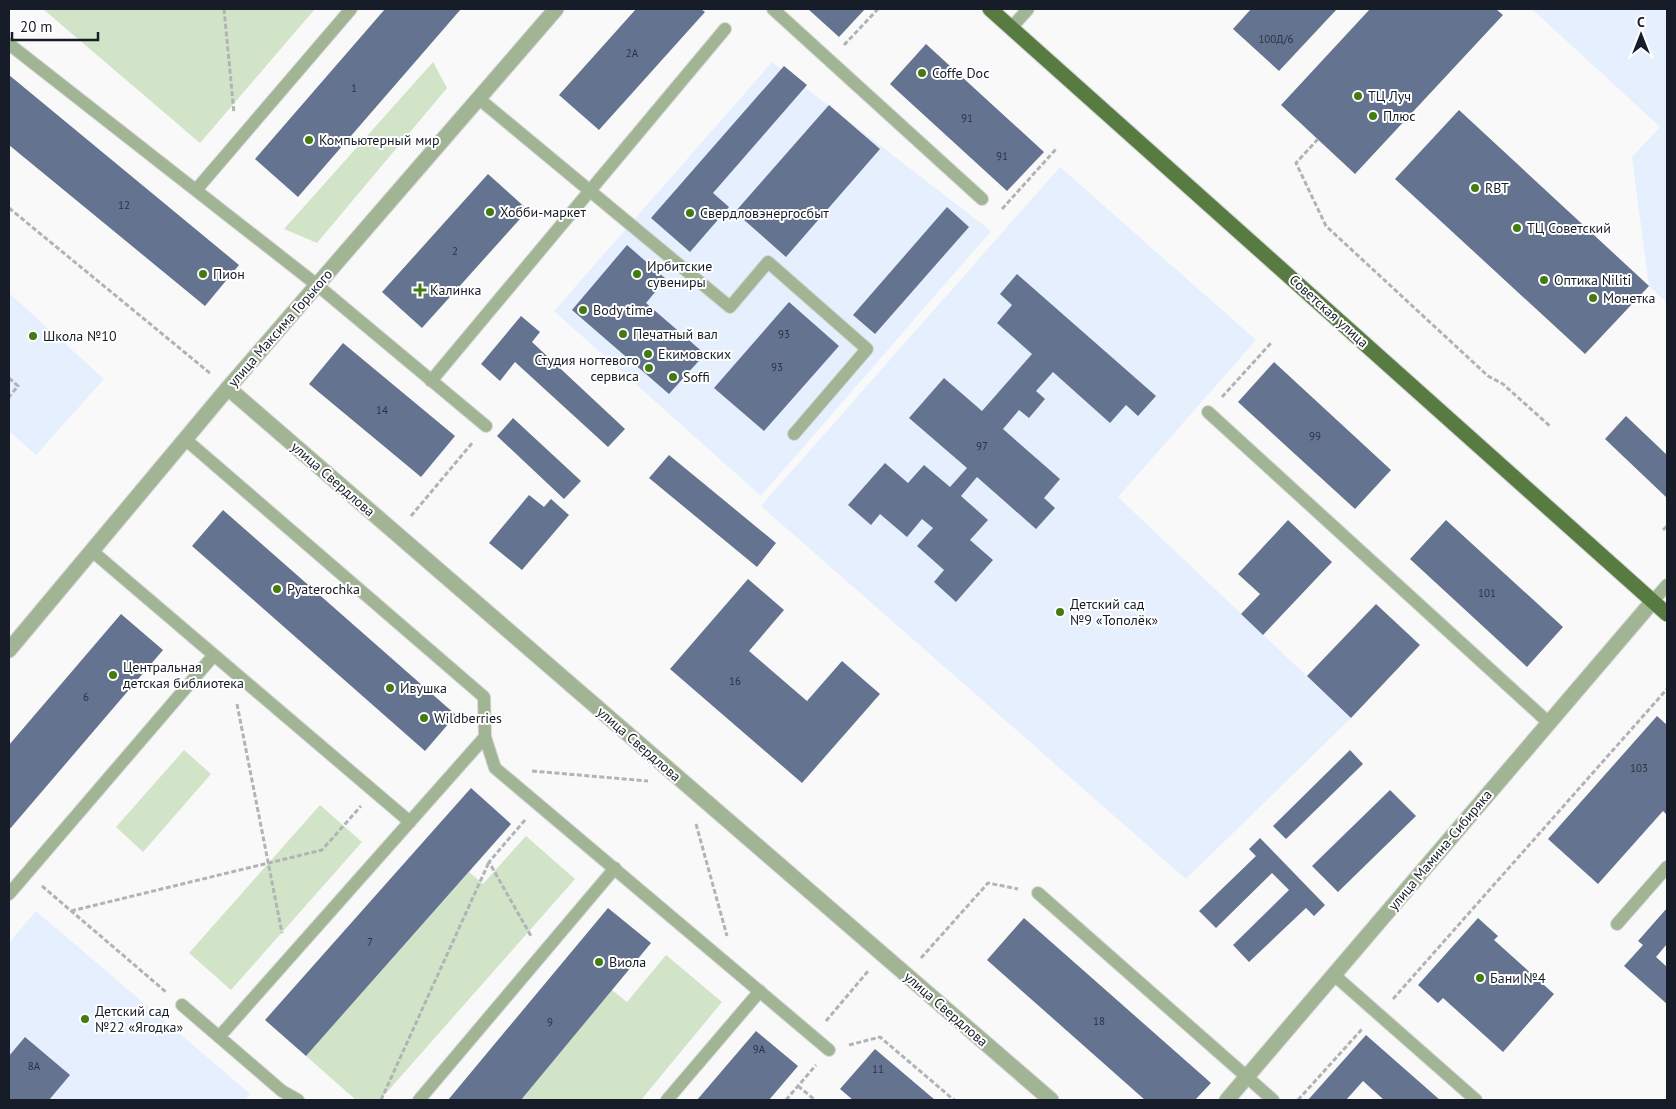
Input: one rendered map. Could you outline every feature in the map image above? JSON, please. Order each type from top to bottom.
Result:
[{"type":"main road","name":"Советская улица","points":[[990,9],[1667,614]]},
{"type":"street","name":"улица Максима Горького","points":[[9,650],[228,388],[556,9]]},
{"type":"street","name":"улица Свердлова","points":[[228,388],[1051,1100]]},
{"type":"street","name":"улица Мамина-Сибиряка","points":[[1227,1100],[1654,601]]},
{"type":"lane","points":[[196,190],[351,9]]},
{"type":"lane","points":[[773,9],[982,199]]},
{"type":"lane","points":[[1011,28],[1028,9]]},
{"type":"lane","points":[[432,381],[725,29]]},
{"type":"lane","points":[[9,44],[317,285],[486,426]]},
{"type":"lane","points":[[478,98],[730,307],[768,262],[868,349],[794,434]]},
{"type":"lane","points":[[1208,412],[1549,724]]},
{"type":"lane","points":[[185,439],[484,697],[485,737],[495,768],[829,1050]]},
{"type":"lane","points":[[92,551],[410,822]]},
{"type":"lane","points":[[1654,601],[1667,585]]},
{"type":"lane","points":[[9,894],[214,655]]},
{"type":"lane","points":[[219,1037],[485,737]]},
{"type":"lane","points":[[1617,924],[1667,867]]},
{"type":"lane","points":[[419,1100],[615,868]]},
{"type":"lane","points":[[1038,893],[1273,1100]]},
{"type":"lane","points":[[1334,975],[1476,1100]]},
{"type":"lane","points":[[667,1100],[760,991]]},
{"type":"lane","points":[[182,1005],[281,1095],[298,1100]]},
{"type":"path","points":[[224,9],[236,143]]},
{"type":"path","points":[[830,61],[878,9]]},
{"type":"path","points":[[1318,139],[1296,163],[1326,226],[1488,376],[1503,384],[1551,427]]},
{"type":"path","points":[[982,199],[997,214],[1057,148]]},
{"type":"path","points":[[9,208],[228,388]]},
{"type":"path","points":[[1208,412],[1272,343]]},
{"type":"path","points":[[9,378],[18,386],[9,397]]},
{"type":"path","points":[[396,534],[486,426]]},
{"type":"path","points":[[1663,530],[1667,526]]},
{"type":"path","points":[[231,670],[287,961]]},
{"type":"path","points":[[1298,1100],[1360,1030],[1379,1015],[1667,689]]},
{"type":"path","points":[[495,768],[686,784]]},
{"type":"path","points":[[71,911],[322,850],[374,791]]},
{"type":"path","points":[[381,1100],[489,862],[539,805]]},
{"type":"path","points":[[696,822],[736,970]]},
{"type":"path","points":[[489,862],[542,955]]},
{"type":"path","points":[[27,873],[182,1005]]},
{"type":"path","points":[[906,975],[988,883],[1038,893]]},
{"type":"path","points":[[813,1036],[882,955]]},
{"type":"path","points":[[786,1100],[829,1050],[880,1037],[954,1100]]},
{"type":"path","points":[[798,1086],[815,1100]]},
{"type":"shaded area","points":[[1532,9],[1667,9],[1667,303],[1649,286],[1632,157],[1660,127]]},
{"type":"shaded area","points":[[772,62],[991,231],[761,496],[554,311]]},
{"type":"shaded area","name":"Детский сад №9 «Тополёк»","points":[[1060,167],[1256,340],[1118,497],[1351,718],[1186,879],[761,506]]},
{"type":"shaded area","name":"Школа №10","points":[[9,293],[104,379],[36,455],[11,433],[9,435]]},
{"type":"shaded area","name":"Детский сад №22 «Ягодка»","points":[[36,911],[250,1094],[245,1100],[9,1100],[9,943]]},
{"type":"green space","points":[[43,9],[315,9],[200,143]]},
{"type":"green space","points":[[433,62],[447,88],[317,243],[284,229]]},
{"type":"green space","points":[[184,750],[211,774],[143,852],[116,827]]},
{"type":"green space","points":[[320,805],[362,842],[231,990],[189,953]]},
{"type":"green space","points":[[526,836],[575,879],[380,1100],[356,1100],[306,1056],[469,872],[483,884]]},
{"type":"green space","points":[[666,955],[722,1002],[641,1100],[521,1100],[612,990],[627,1002]]},
{"type":"building","points":[[385,9],[461,9],[298,197],[255,159]]},
{"type":"building","points":[[636,9],[701,9],[705,12],[599,130],[559,95]]},
{"type":"building","points":[[808,9],[865,9],[839,37]]},
{"type":"building","points":[[1251,9],[1337,9],[1279,71],[1233,29]]},
{"type":"building","name":"ТЦ Луч","points":[[1370,9],[1496,9],[1503,15],[1355,174],[1281,105]]},
{"type":"building","points":[[926,44],[1044,152],[1007,191],[890,84]]},
{"type":"building","points":[[784,66],[807,85],[713,193],[729,207],[690,252],[651,218]]},
{"type":"building","points":[[9,75],[239,265],[205,306],[9,145]]},
{"type":"building","points":[[829,105],[880,149],[786,257],[735,212]]},
{"type":"building","name":"ТЦ Советский","points":[[1459,110],[1649,286],[1585,354],[1395,179]]},
{"type":"building","points":[[488,174],[528,210],[422,328],[382,292]]},
{"type":"building","points":[[947,207],[969,227],[875,334],[853,315]]},
{"type":"building","points":[[627,245],[666,279],[646,303],[705,354],[669,394],[572,310]]},
{"type":"building","points":[[1017,274],[1156,396],[1138,416],[1126,405],[1110,423],[1053,372],[1036,391],[1045,399],[1029,418],[1019,410],[1003,429],[1060,479],[1044,498],[1055,508],[1036,529],[977,477],[961,496],[988,520],[970,540],[993,560],[956,602],[934,582],[944,570],[917,546],[933,528],[922,519],[907,537],[880,514],[871,525],[848,505],[885,463],[908,483],[924,465],[950,487],[967,468],[909,418],[944,378],[982,411],[1032,354],[997,323],[1012,305],[1000,294]]},
{"type":"building","points":[[789,302],[839,346],[764,431],[714,388]]},
{"type":"building","points":[[521,316],[540,332],[532,342],[625,429],[608,447],[515,362],[500,381],[481,364]]},
{"type":"building","points":[[343,343],[455,436],[421,477],[309,384]]},
{"type":"building","points":[[1274,362],[1391,470],[1355,509],[1238,402]]},
{"type":"building","points":[[1626,416],[1667,455],[1666,497],[1605,439]]},
{"type":"building","points":[[513,418],[581,481],[564,499],[497,436]]},
{"type":"building","points":[[669,455],[776,543],[757,567],[649,478]]},
{"type":"building","points":[[529,495],[544,507],[551,499],[569,515],[522,570],[489,543]]},
{"type":"building","points":[[223,510],[456,715],[425,751],[192,546]]},
{"type":"building","points":[[1288,520],[1332,562],[1263,635],[1241,614],[1260,594],[1238,574]]},
{"type":"building","points":[[1446,520],[1563,627],[1527,667],[1410,559]]},
{"type":"building","points":[[748,579],[784,610],[749,651],[807,701],[842,661],[880,694],[802,783],[670,669]]},
{"type":"building","points":[[1376,604],[1420,645],[1351,718],[1307,676]]},
{"type":"building","points":[[121,614],[163,650],[9,830],[9,745]]},
{"type":"building","points":[[1657,716],[1667,725],[1667,815],[1663,811],[1598,884],[1548,839]]},
{"type":"building","points":[[1350,750],[1363,764],[1286,839],[1273,826]]},
{"type":"building","points":[[471,788],[511,824],[306,1056],[265,1020]]},
{"type":"building","points":[[1390,790],[1416,816],[1338,892],[1312,866]]},
{"type":"building","points":[[1260,838],[1325,905],[1314,916],[1306,908],[1249,962],[1233,945],[1289,890],[1272,873],[1216,928],[1199,911],[1256,856],[1249,849]]},
{"type":"building","points":[[608,908],[651,943],[521,1100],[448,1100]]},
{"type":"building","points":[[1667,908],[1667,944],[1656,957],[1667,967],[1667,1004],[1624,966],[1643,945],[1638,941]]},
{"type":"building","points":[[1024,918],[1211,1083],[1195,1100],[1145,1100],[987,960]]},
{"type":"building","name":"Бани №4","points":[[1478,918],[1498,936],[1494,940],[1554,994],[1503,1052],[1443,998],[1438,1003],[1418,985]]},
{"type":"building","points":[[756,1031],[798,1066],[769,1100],[697,1100]]},
{"type":"building","points":[[1366,1035],[1440,1100],[1384,1100],[1363,1081],[1346,1100],[1308,1100]]},
{"type":"building","points":[[25,1037],[70,1075],[49,1100],[9,1100],[9,1056]]},
{"type":"building","points":[[875,1049],[935,1100],[853,1100],[840,1089]]},
{"type":"place","name":"Coffe Doc","points":[[922,73]]},
{"type":"place","name":"ТЦ Луч","points":[[1358,96]]},
{"type":"place","name":"Плюс","points":[[1373,116]]},
{"type":"place","name":"Компьютерный мир","points":[[309,140]]},
{"type":"place","name":"RBT","points":[[1475,188]]},
{"type":"place","name":"Хобби-маркет","points":[[490,212]]},
{"type":"place","name":"Свердловэнергосбыт","points":[[690,213]]},
{"type":"place","name":"ТЦ Советский","points":[[1517,228]]},
{"type":"place","name":"Пион","points":[[203,274]]},
{"type":"place","name":"Ирбитские сувениры","points":[[637,274]]},
{"type":"place","name":"Оптика Niliti","points":[[1544,280]]},
{"type":"place","name":"Калинка","points":[[420,290]]},
{"type":"place","name":"Монетка","points":[[1593,298]]},
{"type":"place","name":"Body time","points":[[583,310]]},
{"type":"place","name":"Печатный вал","points":[[623,334]]},
{"type":"place","name":"Школа №10","points":[[33,336]]},
{"type":"place","name":"Екимовских","points":[[648,354]]},
{"type":"place","name":"Студия ногтевого сервиса","points":[[649,368]]},
{"type":"place","name":"Soffi","points":[[673,377]]},
{"type":"place","name":"Pyaterochka","points":[[277,589]]},
{"type":"place","name":"Детский сад №9 «Тополёк»","points":[[1060,612]]},
{"type":"place","name":"Центральная детская библиотека","points":[[113,675]]},
{"type":"place","name":"Ивушка","points":[[390,688]]},
{"type":"place","name":"Wildberries","points":[[424,718]]},
{"type":"place","name":"Виола","points":[[599,962]]},
{"type":"place","name":"Бани №4","points":[[1480,978]]},
{"type":"place","name":"Детский сад №22 «Ягодка»","points":[[85,1019]]}]
